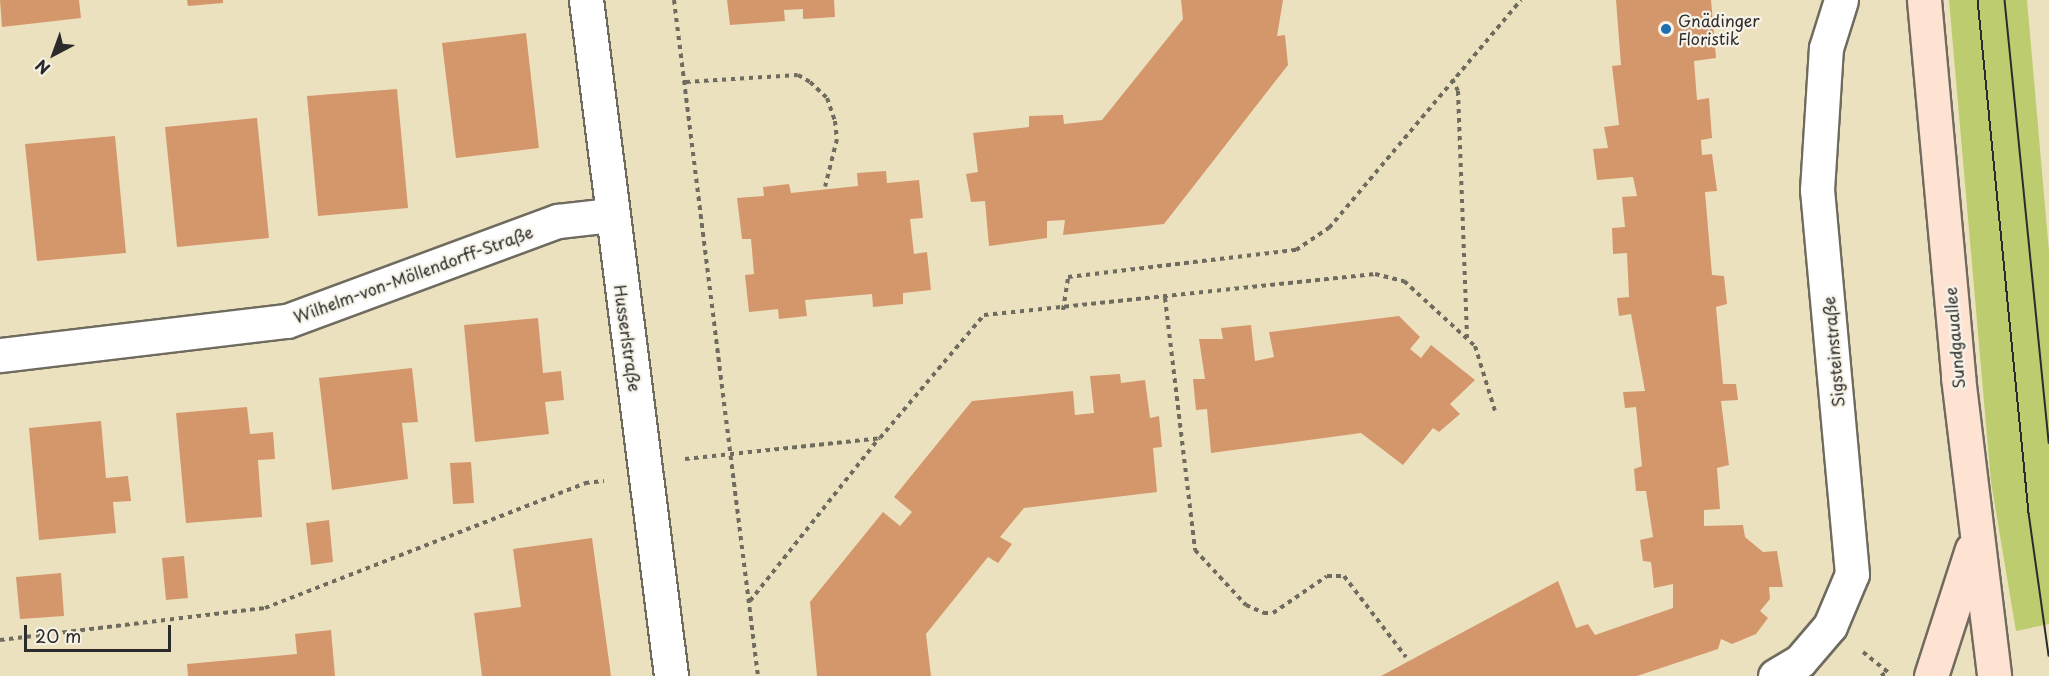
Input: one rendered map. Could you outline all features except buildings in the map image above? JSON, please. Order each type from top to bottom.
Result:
[{"type":"street","name":"Husserlstraße","points":[[586,0],[610,215],[646,471],[671,676]]},
{"type":"street","name":"Sigsteinstraße","points":[[1775,676],[1800,661],[1830,626],[1852,574],[1817,190],[1826,48],[1841,0]]},
{"type":"street","name":"Sundgauallee","points":[[1924,0],[1976,536],[1994,676]]},
{"type":"street","name":"Wilhelm-von-Möllendorff-Straße","points":[[0,355],[287,321],[558,221],[610,215]]},
{"type":"street","points":[[1931,676],[1976,536]]},
{"type":"street","points":[[1988,631],[2009,676]]},
{"type":"path","points":[[674,0],[758,676]]},
{"type":"path","points":[[1063,310],[1068,277],[1296,250],[1329,228],[1452,79],[1521,0]]},
{"type":"path","points":[[686,82],[798,75],[810,82],[826,98],[835,121],[837,139],[825,187]]},
{"type":"path","points":[[1452,79],[1458,91],[1467,339]]},
{"type":"path","points":[[749,602],[880,438],[984,315],[1063,310],[1375,274],[1404,282],[1475,346],[1496,411]]},
{"type":"path","points":[[1166,298],[1195,550],[1246,605],[1264,613],[1273,613],[1327,576],[1344,576],[1406,657]]},
{"type":"path","points":[[0,640],[265,608],[585,483],[731,453],[880,438]]},
{"type":"path","points":[[1881,676],[1888,671]]},
{"type":"green space","points":[[1949,0],[2027,0],[2049,252],[2049,624],[2016,631],[1991,482]]},
{"type":"tram line","points":[[1978,0],[2029,513],[2049,656]]},
{"type":"tram line","points":[[2005,0],[2049,443]]},
{"type":"place","name":"Gnädinger Floristik","points":[[1666,29]]}]
